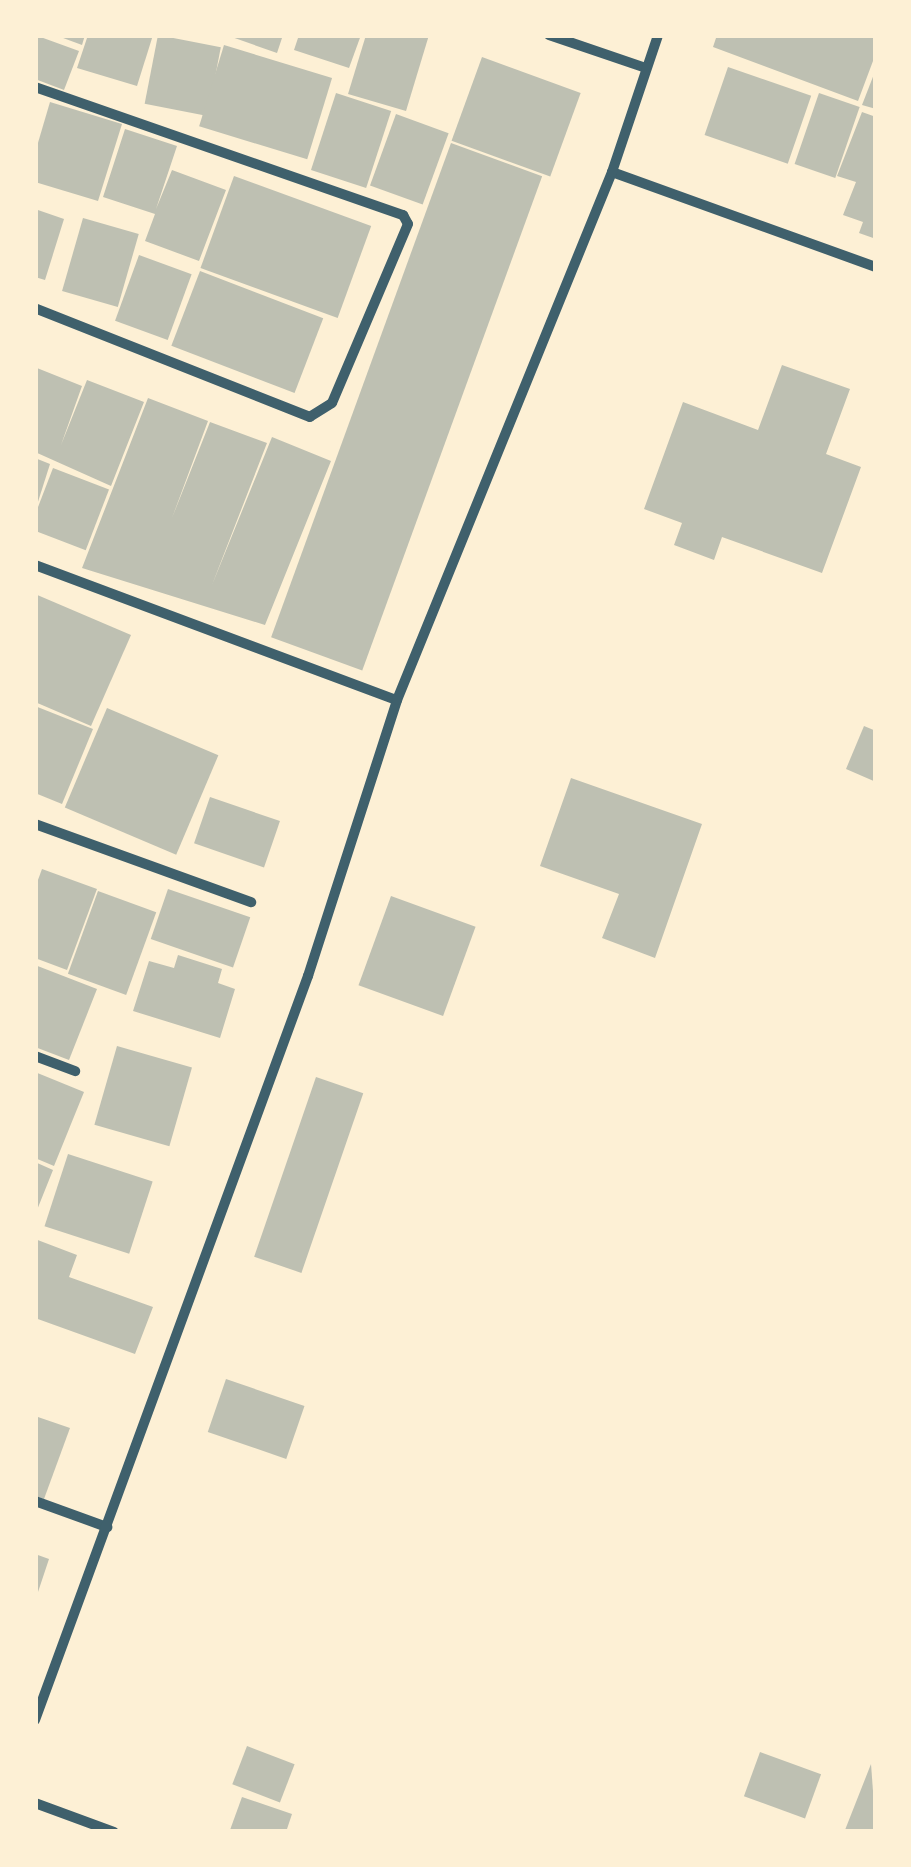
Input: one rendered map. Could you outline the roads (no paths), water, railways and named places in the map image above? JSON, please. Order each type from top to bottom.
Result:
[{"type":"street","points":[[549,35],[646,68]]},
{"type":"street","points":[[35,1720],[308,976],[396,700],[612,172],[658,35]]},
{"type":"street","points":[[35,87],[403,215],[408,224],[332,403],[310,417],[35,308]]},
{"type":"street","points":[[612,172],[876,268]]},
{"type":"street","points":[[35,566],[396,700]]},
{"type":"street","points":[[35,824],[252,902]]},
{"type":"street","points":[[35,1056],[74,1071]]},
{"type":"street","points":[[35,1501],[107,1528]]},
{"type":"street","points":[[35,1804],[114,1832]]}]
